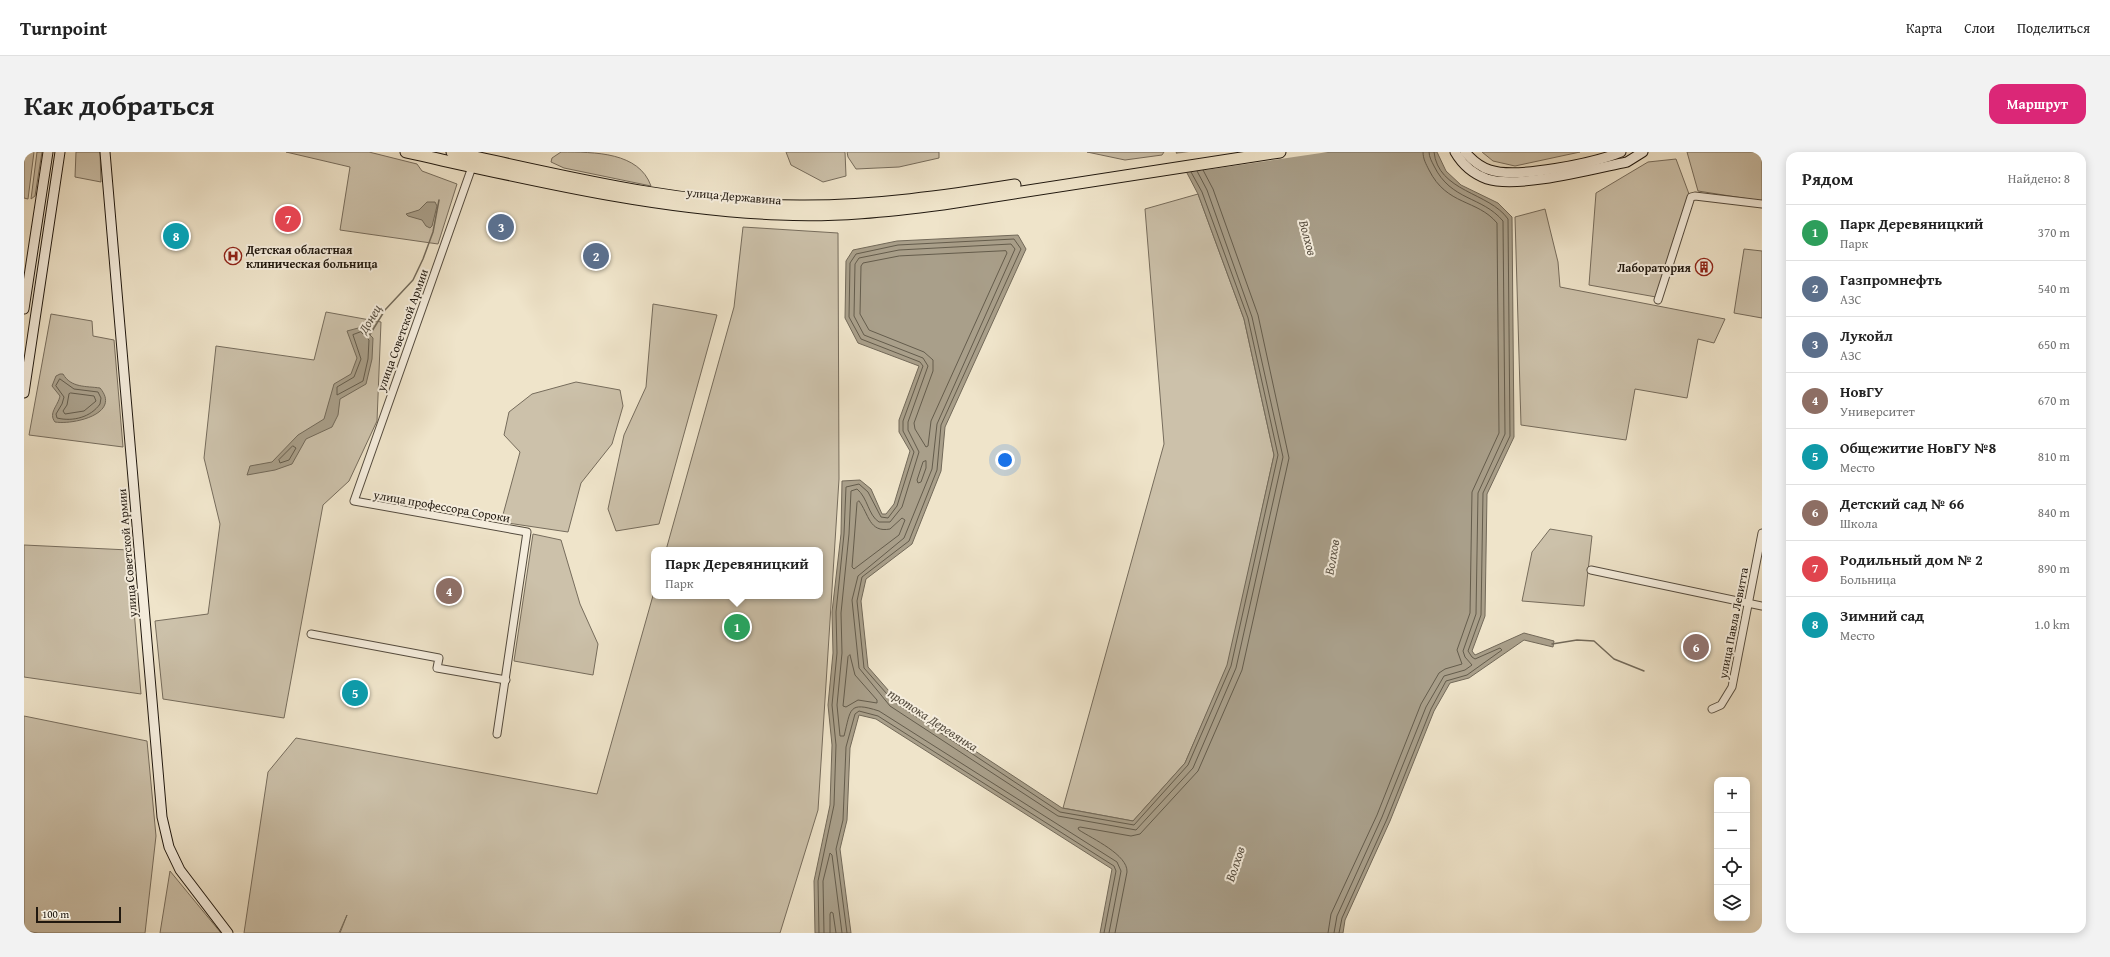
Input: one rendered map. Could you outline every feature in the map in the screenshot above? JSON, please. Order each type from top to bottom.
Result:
[{"type":"main road","points":[[24,309],[48,152]]},
{"type":"main road","points":[[24,393],[60,152]]},
{"type":"main road","name":"улица Советской Армии","points":[[105,152],[162,817],[168,847],[180,870],[228,933]]},
{"type":"main road","name":"улица Державина","points":[[406,152],[472,166],[725,202],[804,206],[896,201],[1063,182]]},
{"type":"main road","name":"улица Державина","points":[[452,152],[466,154],[540,176]]},
{"type":"main road","points":[[1063,182],[1237,152]]},
{"type":"main road","points":[[1063,182],[1280,152]]},
{"type":"main road","points":[[1455,152],[1459,159],[1476,174],[1488,179],[1513,182],[1627,162],[1643,152]]},
{"type":"main road","points":[[1465,152],[1481,166],[1490,170],[1504,173],[1537,170],[1610,156],[1621,152]]},
{"type":"street","name":"улица Советской Армии","points":[[354,501],[472,166]]},
{"type":"street","points":[[1658,300],[1691,197],[1695,196],[1762,204]]},
{"type":"street","name":"улица профессора Сороки","points":[[354,501],[527,532],[506,680]]},
{"type":"street","name":"улица Павла Левитта","points":[[1712,709],[1721,705],[1732,687],[1762,533]]},
{"type":"street","points":[[1591,570],[1762,606]]},
{"type":"street","points":[[311,634],[439,658],[437,668],[506,680],[497,734]]},
{"type":"shaded area","points":[[24,152],[34,152],[28,199],[24,198]]},
{"type":"shaded area","points":[[37,152],[42,152],[35,196],[31,199]]},
{"type":"shaded area","points":[[76,152],[100,152],[101,182],[75,177]]},
{"type":"shaded area","points":[[286,152],[369,152],[417,164],[422,171],[457,184],[438,244],[340,230],[350,167]]},
{"type":"shaded area","points":[[561,152],[601,154],[626,160],[637,166],[645,175],[651,186],[564,168],[551,162],[552,158]]},
{"type":"shaded area","points":[[786,152],[845,152],[846,176],[823,182],[791,165]]},
{"type":"shaded area","points":[[847,152],[939,152],[939,158],[899,167],[856,169],[848,157]]},
{"type":"shaded area","points":[[1087,152],[1164,152],[1162,155],[1125,160]]},
{"type":"shaded area","points":[[1482,152],[1580,152],[1515,166],[1493,161]]},
{"type":"shaded area","points":[[1687,152],[1762,152],[1762,201],[1698,191]]},
{"type":"shaded area","points":[[1676,159],[1689,194],[1656,297],[1589,285],[1596,193],[1648,162]]},
{"type":"shaded area","points":[[1198,194],[1244,319],[1274,455],[1228,665],[1185,763],[1133,821],[1063,808],[1164,444],[1145,209]]},
{"type":"shaded area","points":[[1545,209],[1558,262],[1560,287],[1725,319],[1714,343],[1698,339],[1687,398],[1635,389],[1626,440],[1521,425],[1515,217]]},
{"type":"shaded area","points":[[743,227],[838,233],[839,479],[818,810],[780,933],[340,933],[347,915],[339,933],[244,933],[268,772],[296,738],[597,794],[652,599],[823,599],[823,547],[667,547],[734,307]]},
{"type":"shaded area","points":[[1744,249],[1762,251],[1762,318],[1734,313]]},
{"type":"shaded area","points":[[653,304],[717,315],[659,524],[616,531],[608,509],[624,435],[646,387]]},
{"type":"shaded area","points":[[326,312],[381,322],[377,421],[349,481],[323,505],[284,718],[163,699],[155,621],[208,614],[220,524],[204,458],[216,346],[314,360]]},
{"type":"shaded area","points":[[51,314],[92,321],[93,336],[114,340],[123,447],[29,435]]},
{"type":"shaded area","points":[[576,382],[620,390],[623,406],[612,444],[581,483],[568,532],[501,522],[520,452],[504,435],[509,412],[532,394]]},
{"type":"shaded area","points":[[1550,529],[1592,536],[1584,606],[1522,601],[1532,552]]},
{"type":"shaded area","points":[[533,534],[561,540],[580,604],[598,644],[593,675],[514,661]]},
{"type":"shaded area","points":[[24,545],[129,550],[141,694],[24,677]]},
{"type":"shaded area","points":[[24,716],[147,741],[156,836],[145,933],[38,933],[24,931]]},
{"type":"shaded area","points":[[170,871],[221,933],[160,933]]},
{"type":"water","name":"Волхов","points":[[1176,152],[1437,152],[1446,171],[1461,185],[1498,203],[1512,217],[1514,437],[1487,494],[1485,616],[1472,651],[1475,655],[1524,633],[1554,641],[1553,647],[1524,640],[1469,678],[1450,683],[1434,711],[1390,821],[1345,920],[1343,933],[1100,933],[1112,869],[876,719],[859,715],[850,748],[847,820],[840,849],[851,933],[815,933],[814,881],[830,805],[832,745],[828,705],[833,653],[832,612],[841,534],[842,481],[860,480],[871,489],[882,514],[886,514],[894,504],[910,451],[899,432],[899,420],[919,366],[858,343],[845,318],[846,261],[853,250],[897,241],[1018,235],[1026,249],[945,427],[941,471],[912,544],[866,579],[861,601],[868,667],[896,699],[1062,808],[1133,821],[1185,763],[1227,665],[1274,455],[1244,319],[1198,194]]},
{"type":"water","points":[[427,202],[435,202],[437,206],[432,226],[430,228],[426,226],[422,220],[406,214],[419,210]]},
{"type":"water","points":[[362,327],[373,338],[372,359],[366,384],[340,399],[338,415],[332,427],[306,439],[292,464],[275,470],[247,475],[250,466],[272,462],[298,435],[324,419],[334,384],[351,374],[357,358],[347,331]]},
{"type":"water","points":[[63,374],[70,382],[79,386],[100,388],[105,397],[105,405],[100,411],[92,416],[73,422],[55,422],[53,419],[53,412],[60,396],[52,386],[56,376]]},
{"type":"pier","points":[[1189,152],[1328,152],[1185,173],[1175,154]]},
{"type":"waterway","name":"Донец","points":[[369,336],[385,310],[413,280],[433,232],[439,200]]},
{"type":"waterway","points":[[1552,644],[1577,640],[1594,641],[1614,659],[1644,671]]},
{"type":"place","name":"Родильный дом № 2","points":[[288,219]]},
{"type":"place","name":"Лукойл","points":[[501,227]]},
{"type":"place","name":"Зимний сад","points":[[176,236]]},
{"type":"place","name":"Детская областная клиническая больница","points":[[233,256]]},
{"type":"place","name":"Газпромнефть","points":[[596,256]]},
{"type":"place","name":"Лаборатория","points":[[1704,267]]},
{"type":"place","name":"НовГУ","points":[[449,591]]},
{"type":"place","name":"Парк Деревяницкий","points":[[737,627]]},
{"type":"place","name":"Детский сад № 66","points":[[1696,647]]},
{"type":"place","name":"Общежитие НовГУ №8","points":[[355,693]]},
{"type":"water label","name":"протока Деревянка","points":[[933,720]]}]
